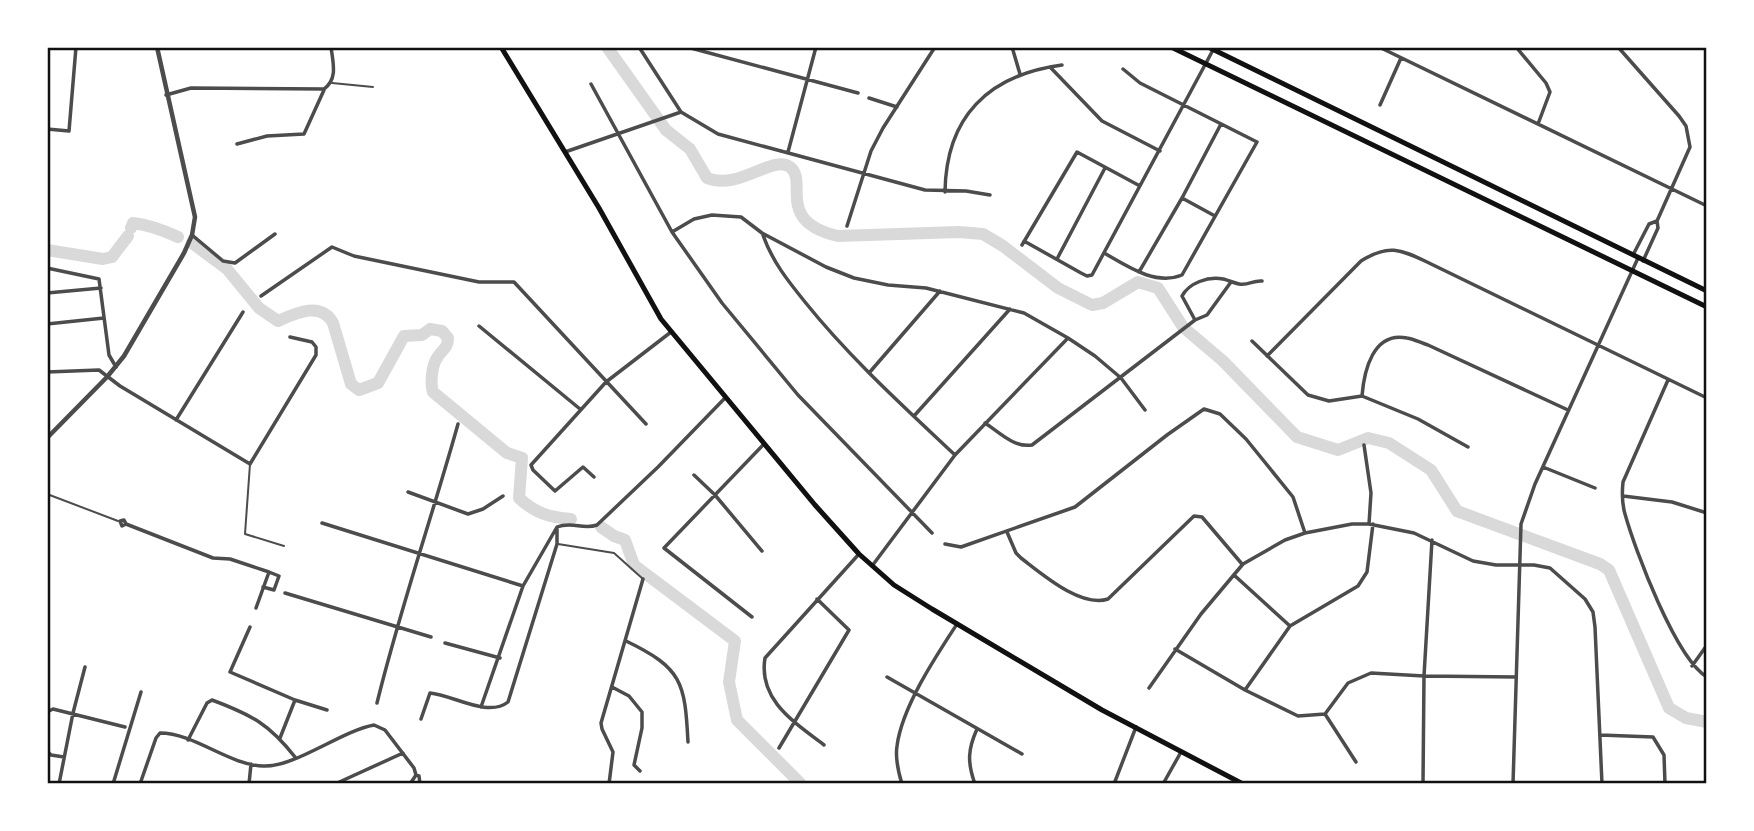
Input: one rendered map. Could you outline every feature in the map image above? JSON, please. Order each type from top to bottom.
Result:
[{"type":"main road","points":[[501,47],[599,208],[648,298],[671,332],[859,554],[900,589],[957,624],[1092,704],[1243,784]]},
{"type":"main road","points":[[1171,47],[1707,307]]},
{"type":"main road","points":[[1210,49],[1707,291]]},
{"type":"main road","points":[[1491,203],[1498,189]]},
{"type":"street","points":[[47,129],[69,131],[76,47]]},
{"type":"street","points":[[47,438],[116,366],[184,253],[192,235],[195,216],[157,47]]},
{"type":"street","points":[[237,144],[267,136],[304,134],[324,89],[332,83],[334,72],[331,47]]},
{"type":"street","points":[[639,47],[681,112],[718,134],[925,190],[969,191],[990,195]]},
{"type":"street","points":[[687,47],[858,93]]},
{"type":"street","points":[[788,152],[816,47]]},
{"type":"street","points":[[847,226],[871,150],[935,47]]},
{"type":"street","points":[[1012,47],[1020,74]]},
{"type":"street","points":[[1379,47],[1707,206]]},
{"type":"street","points":[[1516,47],[1546,83],[1550,92],[1538,124]]},
{"type":"street","points":[[1618,47],[1686,126],[1690,147],[1657,220],[1658,228],[1638,258]]},
{"type":"street","points":[[1140,186],[1077,152],[1023,243],[1087,276],[1092,275],[1185,105],[1206,64],[1210,49]]},
{"type":"street","points":[[1380,105],[1402,58]]},
{"type":"street","points":[[945,192],[948,155],[963,121],[988,93],[1020,74],[1062,65]]},
{"type":"street","points":[[1050,67],[1102,121],[1160,150]]},
{"type":"street","points":[[1104,253],[1139,272],[1166,279],[1182,275],[1257,142],[1140,83],[1123,69]]},
{"type":"street","points":[[591,84],[672,232],[722,303],[775,369],[932,533]]},
{"type":"street","points":[[166,95],[191,88],[324,89]]},
{"type":"street","points":[[869,98],[897,107]]},
{"type":"street","points":[[565,152],[681,112]]},
{"type":"street","points":[[1139,272],[1221,124]]},
{"type":"street","points":[[1057,260],[1105,168]]},
{"type":"street","points":[[1182,198],[1215,216]]},
{"type":"street","points":[[672,232],[694,219],[712,215],[741,217],[762,233],[826,267],[854,278],[940,291],[1024,313],[1068,338],[1121,378],[1145,410]]},
{"type":"street","points":[[1513,784],[1520,530],[1542,467],[1633,271],[1650,224],[1657,220]]},
{"type":"street","points":[[762,233],[769,253],[783,275],[817,316],[869,373],[955,455]]},
{"type":"street","points":[[192,235],[223,261],[235,263],[275,234]]},
{"type":"street","points":[[261,296],[329,247],[355,256],[479,282],[516,283],[646,424]]},
{"type":"street","points":[[1267,356],[1361,261],[1376,251],[1395,250],[1420,258],[1707,398]]},
{"type":"street","points":[[47,268],[97,278],[101,288],[110,359],[116,366]]},
{"type":"street","points":[[1195,320],[1183,298],[1184,291],[1202,281],[1220,278],[1242,285],[1255,280],[1262,281]]},
{"type":"street","points":[[985,423],[1015,443],[1032,445],[1195,320],[1207,315],[1231,282]]},
{"type":"street","points":[[47,293],[101,288]]},
{"type":"street","points":[[869,373],[940,291]]},
{"type":"street","points":[[914,416],[1010,309]]},
{"type":"street","points":[[176,420],[243,312]]},
{"type":"street","points":[[47,324],[104,318]]},
{"type":"street","points":[[480,326],[580,409]]},
{"type":"street","points":[[594,477],[583,467],[555,492],[533,470],[531,464],[606,382],[671,332]]},
{"type":"street","points":[[47,372],[94,368],[250,464],[316,355],[316,347],[312,342],[290,337]]},
{"type":"street","points":[[872,566],[955,455],[1068,338]]},
{"type":"street","points":[[1362,396],[1368,362],[1379,345],[1392,338],[1406,338],[1568,410]]},
{"type":"street","points":[[1252,341],[1307,396],[1329,401],[1362,396],[1418,419],[1468,447]]},
{"type":"street","points":[[1668,380],[1622,481],[1625,513],[1675,638],[1692,666],[1707,677]]},
{"type":"street","points":[[481,707],[523,586],[557,527],[571,523],[585,528],[597,525],[725,398]]},
{"type":"street","points":[[945,544],[961,547],[1074,507],[1204,409],[1220,414],[1246,439],[1293,497],[1305,533]]},
{"type":"street","points":[[377,703],[396,626],[458,424]]},
{"type":"street","points":[[752,617],[664,548],[764,444]]},
{"type":"street","points":[[1245,690],[1290,626],[1358,586],[1367,572],[1371,493],[1364,445]]},
{"type":"street","points":[[1542,467],[1595,488]]},
{"type":"street","points":[[694,475],[715,495],[762,551]]},
{"type":"street","points":[[408,492],[468,514],[483,509],[503,496]]},
{"type":"street","points":[[1623,496],[1672,502],[1707,513]]},
{"type":"street","points":[[1007,532],[1021,558],[1075,596],[1092,601],[1108,599],[1194,516],[1202,517],[1243,564]]},
{"type":"street","points":[[120,522],[122,526],[126,524],[214,558],[230,559],[279,576],[274,590],[263,587]]},
{"type":"street","points":[[322,523],[523,586]]},
{"type":"street","points":[[1149,688],[1175,649],[1243,564],[1286,540],[1305,533],[1352,524],[1371,524],[1414,533],[1474,561],[1550,568],[1585,599],[1593,612],[1602,784]]},
{"type":"street","points":[[421,719],[430,693],[481,707],[502,706],[508,702],[557,544],[557,527]]},
{"type":"street","points":[[1423,784],[1424,676],[1432,540]]},
{"type":"street","points":[[824,745],[794,723],[774,701],[764,681],[765,658],[859,554]]},
{"type":"street","points":[[256,608],[269,572]]},
{"type":"street","points":[[1234,575],[1290,626]]},
{"type":"street","points":[[609,784],[613,752],[601,723],[643,579]]},
{"type":"street","points":[[285,593],[430,637]]},
{"type":"street","points":[[779,748],[849,630],[817,600]]},
{"type":"street","points":[[902,784],[897,768],[897,744],[915,693],[957,624]]},
{"type":"street","points":[[250,627],[230,672],[295,700],[327,710]]},
{"type":"street","points":[[626,641],[650,652],[670,667],[683,690],[688,742]]},
{"type":"street","points":[[445,643],[500,658]]},
{"type":"street","points":[[1692,666],[1707,645]]},
{"type":"street","points":[[1175,649],[1245,690],[1298,716],[1325,714],[1348,684],[1371,673],[1517,677]]},
{"type":"street","points":[[59,784],[85,667]]},
{"type":"street","points":[[887,677],[1022,754]]},
{"type":"street","points":[[612,687],[629,696],[642,712],[642,728],[634,765],[640,771]]},
{"type":"street","points":[[113,784],[141,692]]},
{"type":"street","points":[[188,740],[212,700],[254,717],[280,738],[295,757]]},
{"type":"street","points":[[280,738],[295,700]]},
{"type":"street","points":[[47,712],[51,709],[73,713],[125,727]]},
{"type":"street","points":[[1325,714],[1356,762]]},
{"type":"street","points":[[140,784],[158,735],[167,733],[251,764],[267,766],[374,724],[385,730],[403,753],[419,776],[420,784]]},
{"type":"street","points":[[1114,784],[1136,727]]},
{"type":"street","points":[[975,784],[968,753],[977,729]]},
{"type":"street","points":[[1600,736],[1653,737],[1664,755],[1665,784]]},
{"type":"street","points":[[47,751],[51,755],[64,757]]},
{"type":"street","points":[[1163,784],[1182,751]]},
{"type":"street","points":[[335,784],[403,753]]},
{"type":"street","points":[[249,784],[251,764]]},
{"type":"street","points":[[410,784],[416,775]]},
{"type":"lane","points":[[332,83],[373,87]]},
{"type":"lane","points":[[250,464],[245,534],[284,546]]},
{"type":"lane","points":[[47,494],[120,522]]},
{"type":"lane","points":[[557,544],[614,553],[643,579]]},
{"type":"waterway","points":[[607,47],[666,130],[690,149],[707,178],[731,180],[774,165],[783,164],[790,167],[795,173],[800,211],[806,221],[818,229],[838,236],[959,232],[983,234],[1058,288],[1092,305],[1103,303],[1138,282],[1158,288],[1183,327],[1223,361],[1297,437],[1338,450],[1368,438],[1389,443],[1431,470],[1457,511],[1600,564],[1609,570],[1669,708],[1686,718],[1707,722]]},
{"type":"waterway","points":[[131,228],[133,223],[139,224],[178,237]]},
{"type":"waterway","points":[[47,250],[103,259],[112,257],[128,236]]},
{"type":"waterway","points":[[192,243],[227,269],[259,308],[278,321],[308,311],[322,312],[328,316],[333,323],[351,384],[359,390],[378,383],[404,336],[422,335],[430,329],[442,331],[448,342],[434,365],[433,392],[507,453],[522,458],[519,498],[542,513],[571,519]]},
{"type":"waterway","points":[[601,527],[625,540],[634,565],[735,641],[729,682],[737,720],[800,783]]}]
